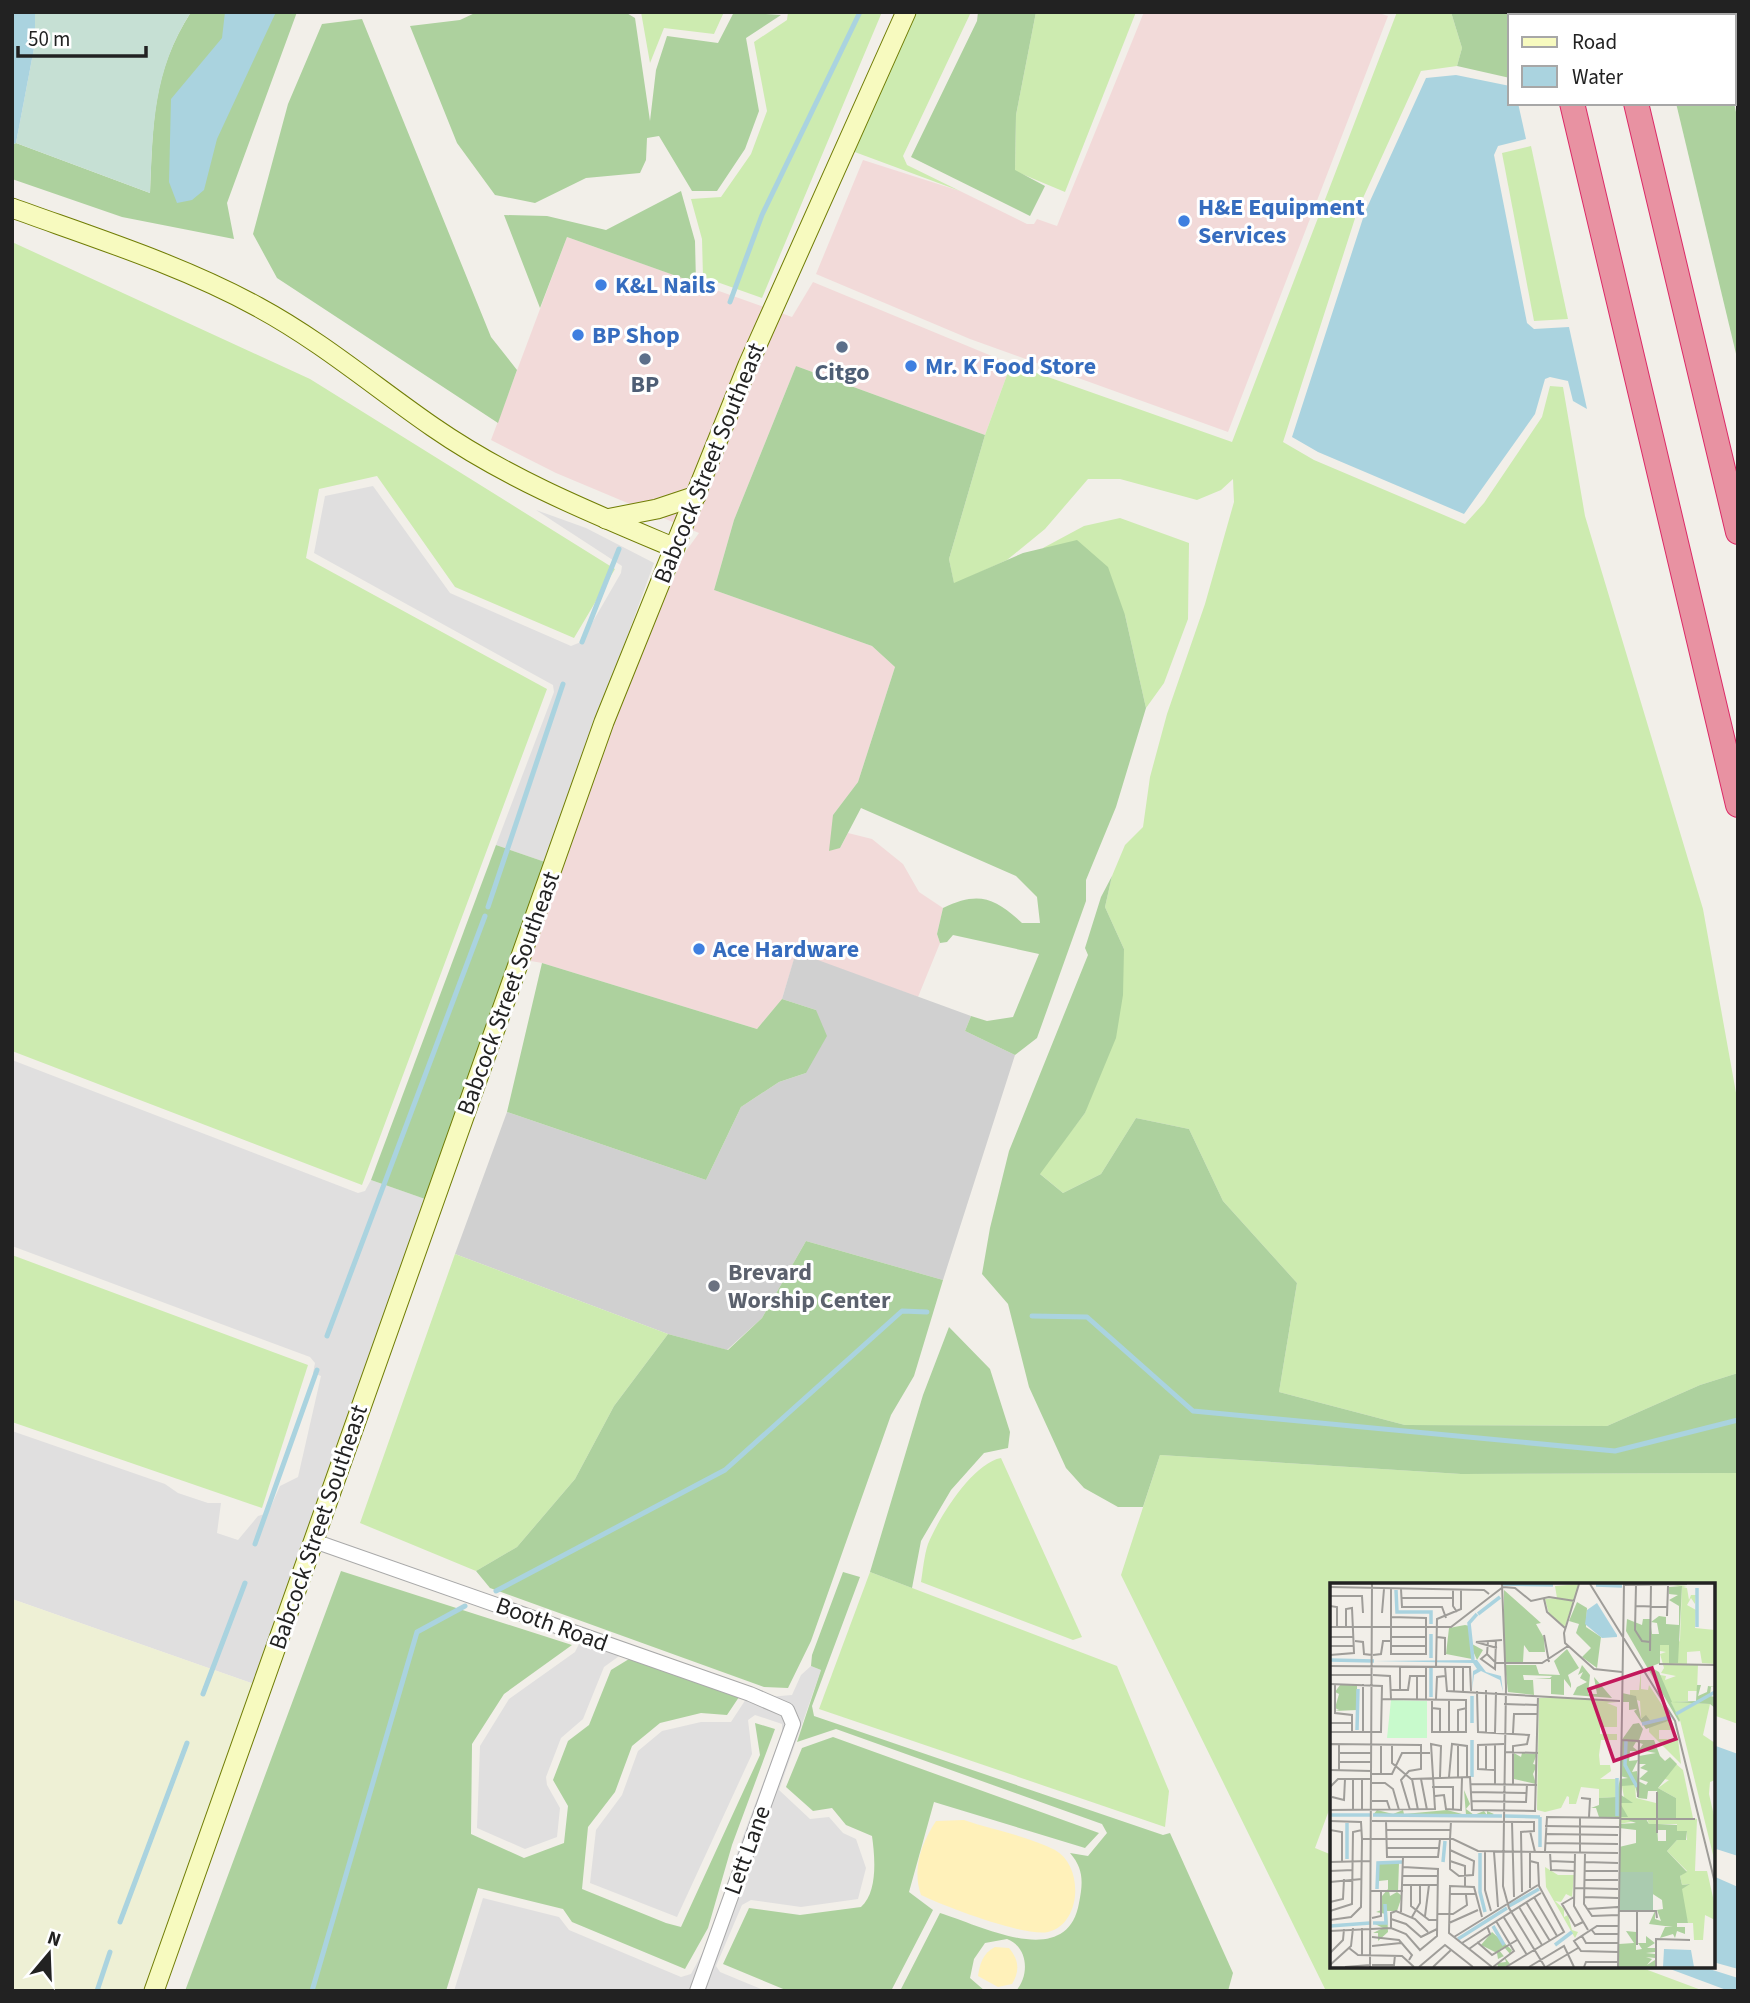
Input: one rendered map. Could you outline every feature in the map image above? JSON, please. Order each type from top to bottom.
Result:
[{"type":"highway","points":[[1572,105],[1738,805]]},
{"type":"highway","points":[[1636,105],[1738,532]]},
{"type":"main road","name":"Babcock Street Southeast","points":[[153,1991],[604,722],[758,340],[906,12]]},
{"type":"main road","points":[[12,208],[187,272],[259,307],[480,456],[606,519],[675,548]]},
{"type":"main road","points":[[606,519],[657,509],[696,495]]},
{"type":"street","name":"Booth Road","points":[[314,1541],[770,1701],[787,1710]]},
{"type":"street","name":"Lett Lane","points":[[697,1991],[793,1724],[787,1710]]},
{"type":"shaded area","name":"H&E Equipment Services","points":[[1144,12],[1376,12],[1388,16],[1228,432],[970,339],[816,274],[863,160],[960,191],[1027,224],[1034,224],[1037,219],[1057,226]]},
{"type":"shaded area","points":[[567,237],[792,317],[813,282],[1011,364],[985,435],[796,366],[734,520],[714,590],[872,646],[895,667],[858,782],[833,815],[840,848],[848,833],[872,839],[903,864],[919,892],[943,908],[937,934],[940,943],[918,997],[796,953],[782,999],[757,1029],[542,963],[520,959],[643,645],[686,551],[699,533],[556,473],[491,440]]},
{"type":"shaded area","points":[[373,486],[450,593],[571,646],[581,642],[621,573],[622,566],[536,510],[586,528],[654,563],[545,862],[496,845],[554,692],[553,685],[314,553],[325,496]]},
{"type":"shaded area","points":[[796,952],[971,1016],[965,1031],[1015,1055],[943,1280],[806,1241],[762,1318],[727,1350],[668,1334],[455,1254],[507,1112],[706,1180],[741,1107],[779,1082],[806,1073],[816,1010],[782,999]]},
{"type":"shaded area","points":[[12,1060],[358,1193],[365,1191],[371,1180],[425,1199],[254,1684],[12,1599],[12,1431],[165,1484],[178,1493],[208,1503],[221,1503],[217,1533],[238,1540],[258,1516],[268,1513],[280,1486],[298,1477],[321,1376],[313,1373],[315,1363],[310,1357],[12,1246]]},
{"type":"shaded area","points":[[579,1644],[622,1654],[604,1667],[583,1719],[561,1738],[546,1777],[547,1785],[560,1808],[557,1837],[525,1849],[477,1828],[480,1746],[509,1699],[575,1652]]},
{"type":"shaded area","points":[[811,1666],[821,1670],[779,1790],[810,1819],[829,1817],[843,1833],[856,1839],[866,1868],[858,1899],[801,1907],[751,1900],[742,1905],[716,1966],[720,1972],[766,1991],[454,1991],[483,1898],[559,1917],[569,1930],[681,1977],[691,1974],[715,1930],[739,1847],[782,1732],[782,1724],[755,1715],[748,1720],[752,1754],[677,1917],[590,1883],[596,1830],[622,1795],[638,1751],[662,1731],[701,1722],[731,1722],[746,1699],[792,1695],[801,1675]]},
{"type":"green space","points":[[35,12],[191,12],[169,56],[157,100],[150,193],[16,143],[35,43]]},
{"type":"green space","points":[[191,12],[297,12],[227,203],[234,239],[122,217],[12,179],[12,145],[16,143],[150,193],[157,100],[169,56]]},
{"type":"green space","points":[[477,12],[625,12],[635,18],[650,121],[656,70],[667,36],[718,43],[734,12],[781,15],[746,38],[759,111],[745,149],[717,191],[692,191],[659,136],[647,138],[646,160],[640,173],[586,178],[535,203],[495,195],[457,143],[410,26],[460,20]]},
{"type":"green space","points":[[641,12],[724,12],[714,34],[664,28],[650,63]]},
{"type":"green space","points":[[788,12],[882,12],[762,298],[703,277],[702,239],[691,199],[721,197],[751,154],[767,111],[754,42],[787,20]]},
{"type":"green space","points":[[916,12],[971,12],[903,156],[907,165],[960,191],[852,151]]},
{"type":"green space","points":[[978,12],[1036,12],[1016,115],[1015,170],[1045,186],[1030,216],[911,157],[977,21]]},
{"type":"green space","points":[[1036,12],[1136,12],[1065,192],[1015,171],[1016,115]]},
{"type":"green space","points":[[1397,12],[1451,12],[1462,48],[1457,66],[1421,71],[1358,209],[1283,442],[1314,460],[1465,524],[1484,503],[1542,417],[1550,386],[1563,387],[1585,516],[1703,909],[1738,1104],[1738,1373],[1700,1385],[1607,1426],[1405,1425],[1279,1392],[1297,1283],[1223,1201],[1189,1129],[1136,1118],[1101,1174],[1063,1193],[1039,1173],[1085,1113],[1124,949],[1105,907],[1112,876],[1125,845],[1143,827],[1150,777],[1167,714],[1205,604],[1234,502],[1233,479],[1221,490],[1197,500],[1120,479],[1088,479],[1045,529],[1007,560],[954,584],[949,559],[985,435],[1011,364],[1232,442]]},
{"type":"green space","points":[[1451,12],[1514,12],[1508,14],[1508,78],[1457,66],[1462,48]]},
{"type":"green space","points":[[362,19],[491,337],[517,370],[498,423],[277,278],[253,234],[288,104],[322,24]]},
{"type":"green space","points":[[1676,105],[1734,105],[1738,121],[1738,362]]},
{"type":"green space","points":[[1531,146],[1568,319],[1534,321],[1502,153]]},
{"type":"green space","points":[[681,191],[695,241],[696,283],[567,237],[540,308],[504,215],[547,216],[606,230]]},
{"type":"green space","points":[[12,242],[310,379],[615,569],[574,638],[455,587],[377,476],[319,489],[306,558],[547,689],[362,1185],[12,1051]]},
{"type":"green space","points":[[796,366],[985,435],[949,559],[954,583],[1023,553],[1077,540],[1108,567],[1125,615],[1146,708],[1116,807],[1086,880],[1086,901],[1037,1038],[1015,1055],[965,1031],[971,1016],[987,1021],[1013,1017],[1039,954],[953,935],[947,942],[940,943],[937,934],[943,908],[976,898],[994,902],[1022,923],[1040,923],[1037,897],[1016,876],[861,808],[840,848],[829,851],[833,815],[858,782],[895,667],[872,646],[714,590],[734,520]]},
{"type":"green space","points":[[1120,518],[1189,543],[1188,619],[1164,683],[1146,708],[1125,615],[1043,548],[1084,526]]},
{"type":"green space","points":[[496,845],[545,862],[425,1199],[371,1180]]},
{"type":"green space","points":[[1112,876],[1105,907],[1124,949],[1123,995],[1116,1038],[1085,1113],[1040,1174],[1063,1193],[1101,1174],[1136,1118],[1189,1129],[1223,1201],[1297,1283],[1279,1392],[1405,1425],[1607,1426],[1700,1385],[1738,1373],[1738,1473],[1461,1474],[1160,1455],[1143,1507],[1118,1507],[1084,1488],[1066,1468],[1029,1387],[1008,1304],[982,1274],[1009,1151],[1088,955],[1085,948],[1101,897]]},
{"type":"green space","points":[[542,963],[757,1029],[782,999],[816,1010],[827,1036],[806,1073],[779,1082],[741,1107],[706,1180],[507,1112]]},
{"type":"green space","points":[[806,1241],[943,1280],[914,1376],[891,1415],[811,1641],[788,1688],[764,1687],[490,1588],[476,1571],[517,1547],[575,1479],[614,1406],[668,1334],[728,1350],[762,1318]]},
{"type":"green space","points":[[455,1254],[668,1334],[614,1406],[575,1479],[517,1547],[476,1571],[360,1523]]},
{"type":"green space","points":[[12,1255],[308,1365],[262,1508],[12,1422]]},
{"type":"green space","points":[[949,1327],[990,1369],[1010,1432],[1008,1448],[984,1453],[951,1490],[921,1541],[912,1588],[870,1572],[923,1395]]},
{"type":"green space","points":[[1160,1455],[1461,1474],[1738,1473],[1738,1724],[1715,1716],[1715,1583],[1330,1583],[1330,1807],[1315,1848],[1330,1854],[1330,1968],[1642,1968],[1704,1991],[1326,1991],[1121,1575]]},
{"type":"green space","points":[[1001,1458],[1082,1637],[1073,1640],[921,1582],[928,1544],[949,1506],[968,1480],[990,1462]]},
{"type":"green space","points":[[341,1571],[572,1645],[504,1694],[472,1744],[471,1834],[524,1858],[564,1843],[568,1806],[553,1780],[568,1741],[589,1725],[611,1670],[629,1659],[739,1697],[727,1715],[701,1713],[660,1723],[632,1746],[615,1792],[588,1827],[582,1889],[666,1923],[681,1927],[760,1755],[755,1723],[775,1729],[732,1845],[708,1928],[685,1969],[572,1922],[563,1909],[478,1888],[446,1991],[185,1991]]},
{"type":"green space","points":[[843,1572],[860,1577],[812,1706],[814,1716],[1163,1835],[1170,1833],[1233,1973],[1228,1991],[1016,1991],[1023,1977],[1025,1962],[1019,1948],[1007,1939],[985,1943],[974,1959],[970,1978],[985,1991],[900,1991],[940,1913],[1021,1938],[1041,1939],[1058,1935],[1071,1923],[1079,1903],[1082,1883],[1080,1871],[1070,1853],[1088,1856],[1107,1833],[1102,1824],[836,1729],[797,1742],[821,1670],[811,1666],[812,1655]]},
{"type":"green space","points":[[870,1572],[1117,1666],[1169,1791],[1165,1827],[819,1709]]},
{"type":"green space","points":[[12,1599],[254,1684],[144,1991],[12,1991]]},
{"type":"green space","points":[[833,1737],[1099,1833],[1085,1848],[934,1802],[909,1892],[933,1910],[891,1991],[788,1991],[723,1964],[749,1908],[800,1915],[861,1907],[870,1893],[874,1874],[872,1836],[846,1825],[832,1808],[813,1811],[786,1787],[802,1748]]},
{"type":"sand","points":[[964,1820],[1033,1841],[1055,1850],[1064,1858],[1071,1868],[1075,1894],[1068,1918],[1059,1927],[1048,1932],[1021,1930],[965,1913],[921,1895],[918,1866],[922,1848],[936,1821]]},
{"type":"sand","points":[[995,1947],[1009,1948],[1015,1957],[1017,1970],[1012,1984],[998,1987],[978,1976],[983,1959]]},
{"type":"water","points":[[12,12],[35,12],[35,43],[16,143],[12,145]]},
{"type":"water","points":[[225,12],[276,12],[217,139],[204,190],[192,200],[177,203],[169,182],[171,99],[222,38]]},
{"type":"water","points":[[1456,75],[1508,86],[1508,105],[1518,105],[1526,139],[1498,146],[1494,155],[1527,323],[1534,329],[1569,327],[1587,409],[1573,401],[1568,381],[1550,377],[1545,379],[1535,414],[1464,514],[1318,452],[1292,437],[1365,212],[1426,78]]},
{"type":"water","points":[[1715,1746],[1738,1754],[1738,1856],[1715,1849]]},
{"type":"water","points":[[1715,1877],[1738,1887],[1738,1969],[1715,1963]]},
{"type":"water","points":[[1667,1968],[1706,1968],[1738,1978],[1738,1991],[1729,1991]]},
{"type":"waterway","points":[[730,302],[762,215],[860,12]]},
{"type":"waterway","points":[[582,642],[619,549]]},
{"type":"waterway","points":[[488,907],[563,684]]},
{"type":"waterway","points":[[327,1336],[485,916]]},
{"type":"waterway","points":[[496,1591],[725,1470],[902,1311],[927,1312]]},
{"type":"waterway","points":[[1032,1316],[1087,1317],[1193,1411],[1615,1451],[1738,1420]]},
{"type":"waterway","points":[[255,1544],[317,1370]]},
{"type":"waterway","points":[[203,1694],[245,1583]]},
{"type":"waterway","points":[[312,1991],[417,1632],[465,1606]]},
{"type":"waterway","points":[[120,1922],[187,1743]]},
{"type":"waterway","points":[[97,1991],[110,1952]]},
{"type":"place","name":"H&E Equipment Services","points":[[1184,221]]},
{"type":"place","name":"K&L Nails","points":[[601,285]]},
{"type":"place","name":"BP Shop","points":[[578,335]]},
{"type":"place","name":"Citgo","points":[[842,347]]},
{"type":"place","name":"BP","points":[[645,359]]},
{"type":"place","name":"Mr. K Food Store","points":[[911,366]]},
{"type":"place","name":"Ace Hardware","points":[[699,949]]},
{"type":"place","name":"Brevard Worship Center","points":[[714,1286]]}]
